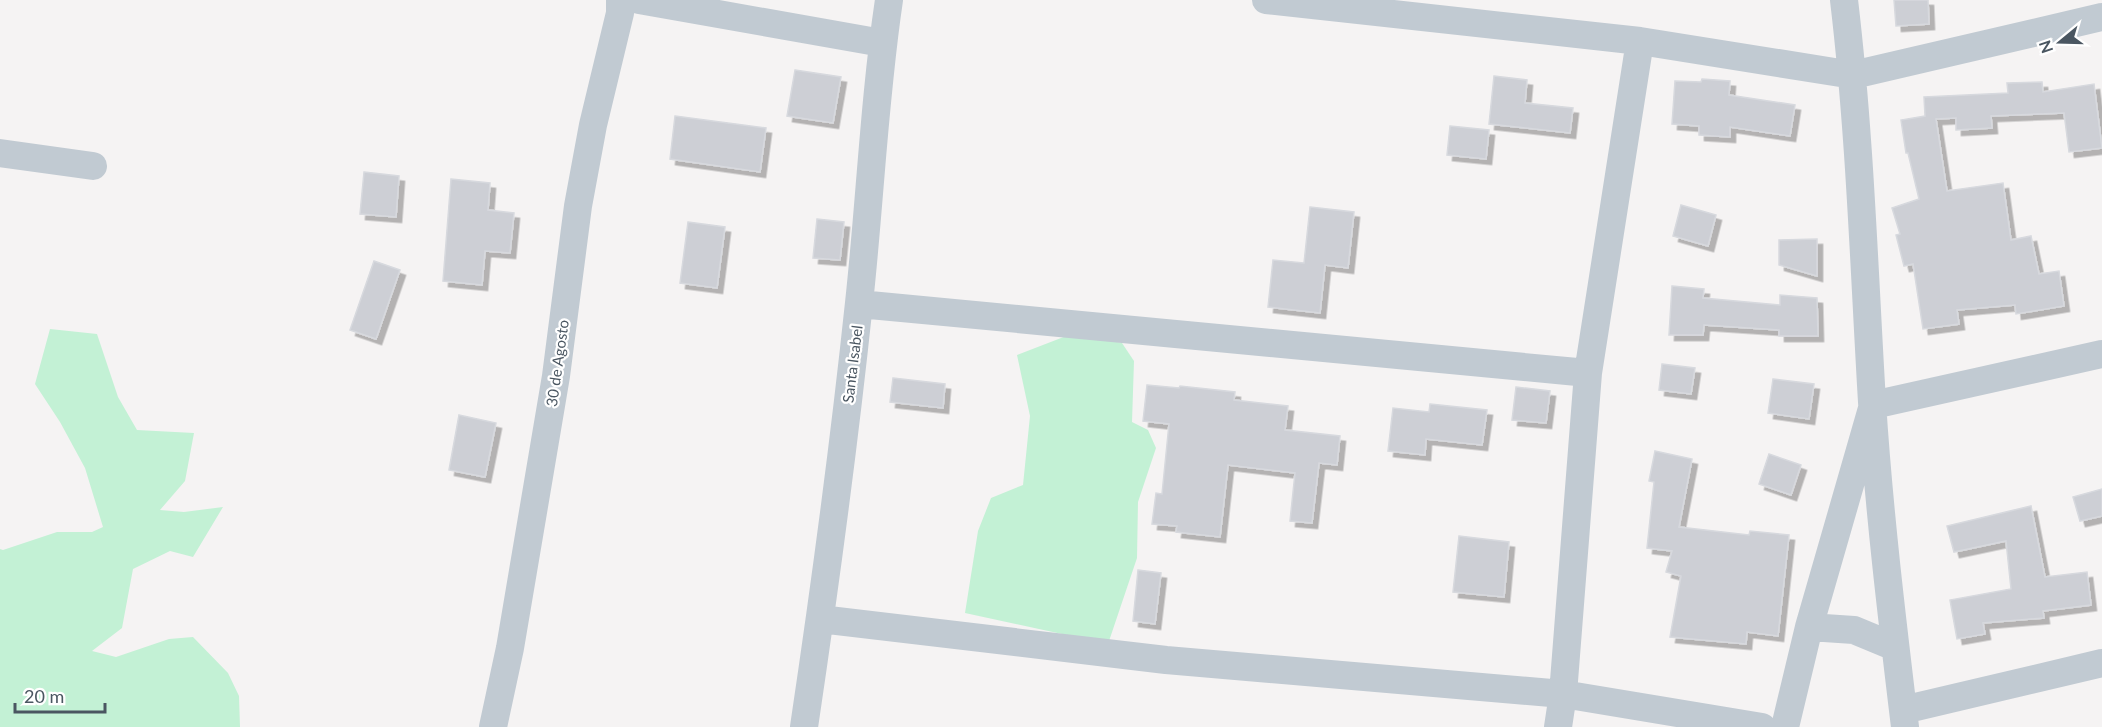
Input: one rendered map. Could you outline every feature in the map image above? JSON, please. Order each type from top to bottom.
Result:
[{"type":"street","name":"30 de Agosto","points":[[493,727],[510,648],[556,376],[578,206],[593,125],[620,13],[620,0]]},
{"type":"street","points":[[639,0],[882,43]]},
{"type":"street","name":"Santa Isabel","points":[[804,727],[820,619],[859,304],[882,43],[889,0]]},
{"type":"street","points":[[1266,0],[1640,41],[1853,75],[2102,17]]},
{"type":"street","points":[[1844,0],[1853,75],[1873,405],[1895,648],[1904,719],[2102,663]]},
{"type":"street","points":[[1558,727],[1563,694],[1588,373],[1640,41]]},
{"type":"street","points":[[0,153],[93,166]]},
{"type":"street","points":[[859,304],[1588,373]]},
{"type":"street","points":[[1873,405],[2102,354]]},
{"type":"street","points":[[1785,727],[1809,627],[1873,405]]},
{"type":"street","points":[[820,619],[1166,660],[1563,694],[1762,727]]},
{"type":"street","points":[[1809,627],[1854,630],[1895,648]]},
{"type":"green space","points":[[50,329],[97,334],[118,397],[137,430],[194,433],[185,481],[160,510],[184,512],[223,507],[193,557],[170,551],[133,569],[122,628],[92,651],[116,657],[169,639],[193,637],[228,673],[239,696],[240,727],[0,727],[0,549],[3,550],[57,532],[92,532],[103,527],[85,468],[60,422],[35,384]]},
{"type":"green space","points":[[1074,333],[1122,343],[1134,361],[1132,422],[1148,430],[1156,448],[1138,502],[1137,558],[1108,644],[965,613],[978,531],[991,498],[1023,485],[1030,416],[1017,355]]},
{"type":"building","points":[[1894,0],[1928,0],[1929,24],[1896,26]]},
{"type":"building","points":[[795,70],[841,77],[833,123],[787,116]]},
{"type":"building","points":[[1494,76],[1527,80],[1525,103],[1573,108],[1570,133],[1489,124]]},
{"type":"building","points":[[1702,79],[1730,81],[1729,95],[1795,105],[1790,136],[1730,127],[1730,137],[1699,135],[1699,126],[1672,124],[1675,81],[1701,82]]},
{"type":"building","points":[[2042,82],[2043,92],[2094,84],[2102,148],[2069,152],[2064,113],[1991,116],[1992,128],[1956,130],[1956,118],[1936,119],[1947,191],[2003,183],[2011,240],[2031,236],[2039,274],[2059,271],[2064,306],[2016,314],[2015,305],[1957,310],[1959,324],[1923,329],[1913,264],[1904,266],[1896,235],[1900,234],[1892,208],[1919,199],[1908,153],[1906,153],[1901,120],[1925,116],[1924,97],[2008,93],[2007,83]]},
{"type":"building","points":[[675,116],[766,128],[760,172],[670,159]]},
{"type":"building","points":[[1450,126],[1489,130],[1486,159],[1447,155]]},
{"type":"building","points":[[364,172],[399,176],[396,217],[360,214]]},
{"type":"building","points":[[451,179],[490,183],[488,210],[514,213],[510,253],[485,251],[482,285],[443,281]]},
{"type":"building","points":[[1681,205],[1716,215],[1708,246],[1673,236]]},
{"type":"building","points":[[1310,207],[1354,212],[1348,268],[1325,265],[1320,313],[1268,307],[1273,260],[1304,263]]},
{"type":"building","points":[[817,219],[844,222],[840,260],[813,258]]},
{"type":"building","points":[[688,222],[725,227],[717,288],[680,283]]},
{"type":"building","points":[[1817,239],[1817,276],[1779,265],[1779,240]]},
{"type":"building","points":[[374,261],[400,270],[376,339],[350,330]]},
{"type":"building","points":[[1672,286],[1704,289],[1703,298],[1780,305],[1780,295],[1817,298],[1818,336],[1779,336],[1779,330],[1704,325],[1703,335],[1669,335]]},
{"type":"building","points":[[1662,364],[1695,368],[1691,394],[1659,390]]},
{"type":"building","points":[[893,378],[945,384],[943,408],[890,402]]},
{"type":"building","points":[[1773,379],[1814,384],[1809,419],[1768,413]]},
{"type":"building","points":[[1147,385],[1235,392],[1234,400],[1288,406],[1285,430],[1340,436],[1337,465],[1319,463],[1312,523],[1290,521],[1295,473],[1228,465],[1220,537],[1176,532],[1177,526],[1152,524],[1156,493],[1162,494],[1169,424],[1143,421]]},
{"type":"building","points":[[1516,387],[1550,391],[1546,423],[1512,420]]},
{"type":"building","points":[[1430,404],[1487,410],[1482,445],[1426,439],[1425,455],[1388,451],[1393,408],[1429,412]]},
{"type":"building","points":[[459,415],[496,423],[485,477],[449,470]]},
{"type":"building","points":[[1655,451],[1692,459],[1679,527],[1749,535],[1750,531],[1789,535],[1778,636],[1747,632],[1746,644],[1670,637],[1681,576],[1666,572],[1672,551],[1647,548],[1654,482],[1649,481]]},
{"type":"building","points":[[1769,454],[1801,465],[1791,495],[1759,484]]},
{"type":"building","points":[[2102,489],[2102,516],[2080,521],[2073,497]]},
{"type":"building","points":[[2031,506],[2045,577],[2087,572],[2091,605],[2043,611],[2044,618],[1983,623],[1985,634],[1957,639],[1950,600],[2011,589],[2006,541],[1954,552],[1947,526]]},
{"type":"building","points":[[1459,536],[1509,542],[1504,597],[1453,592]]},
{"type":"building","points":[[1138,570],[1161,573],[1155,624],[1133,621]]}]
